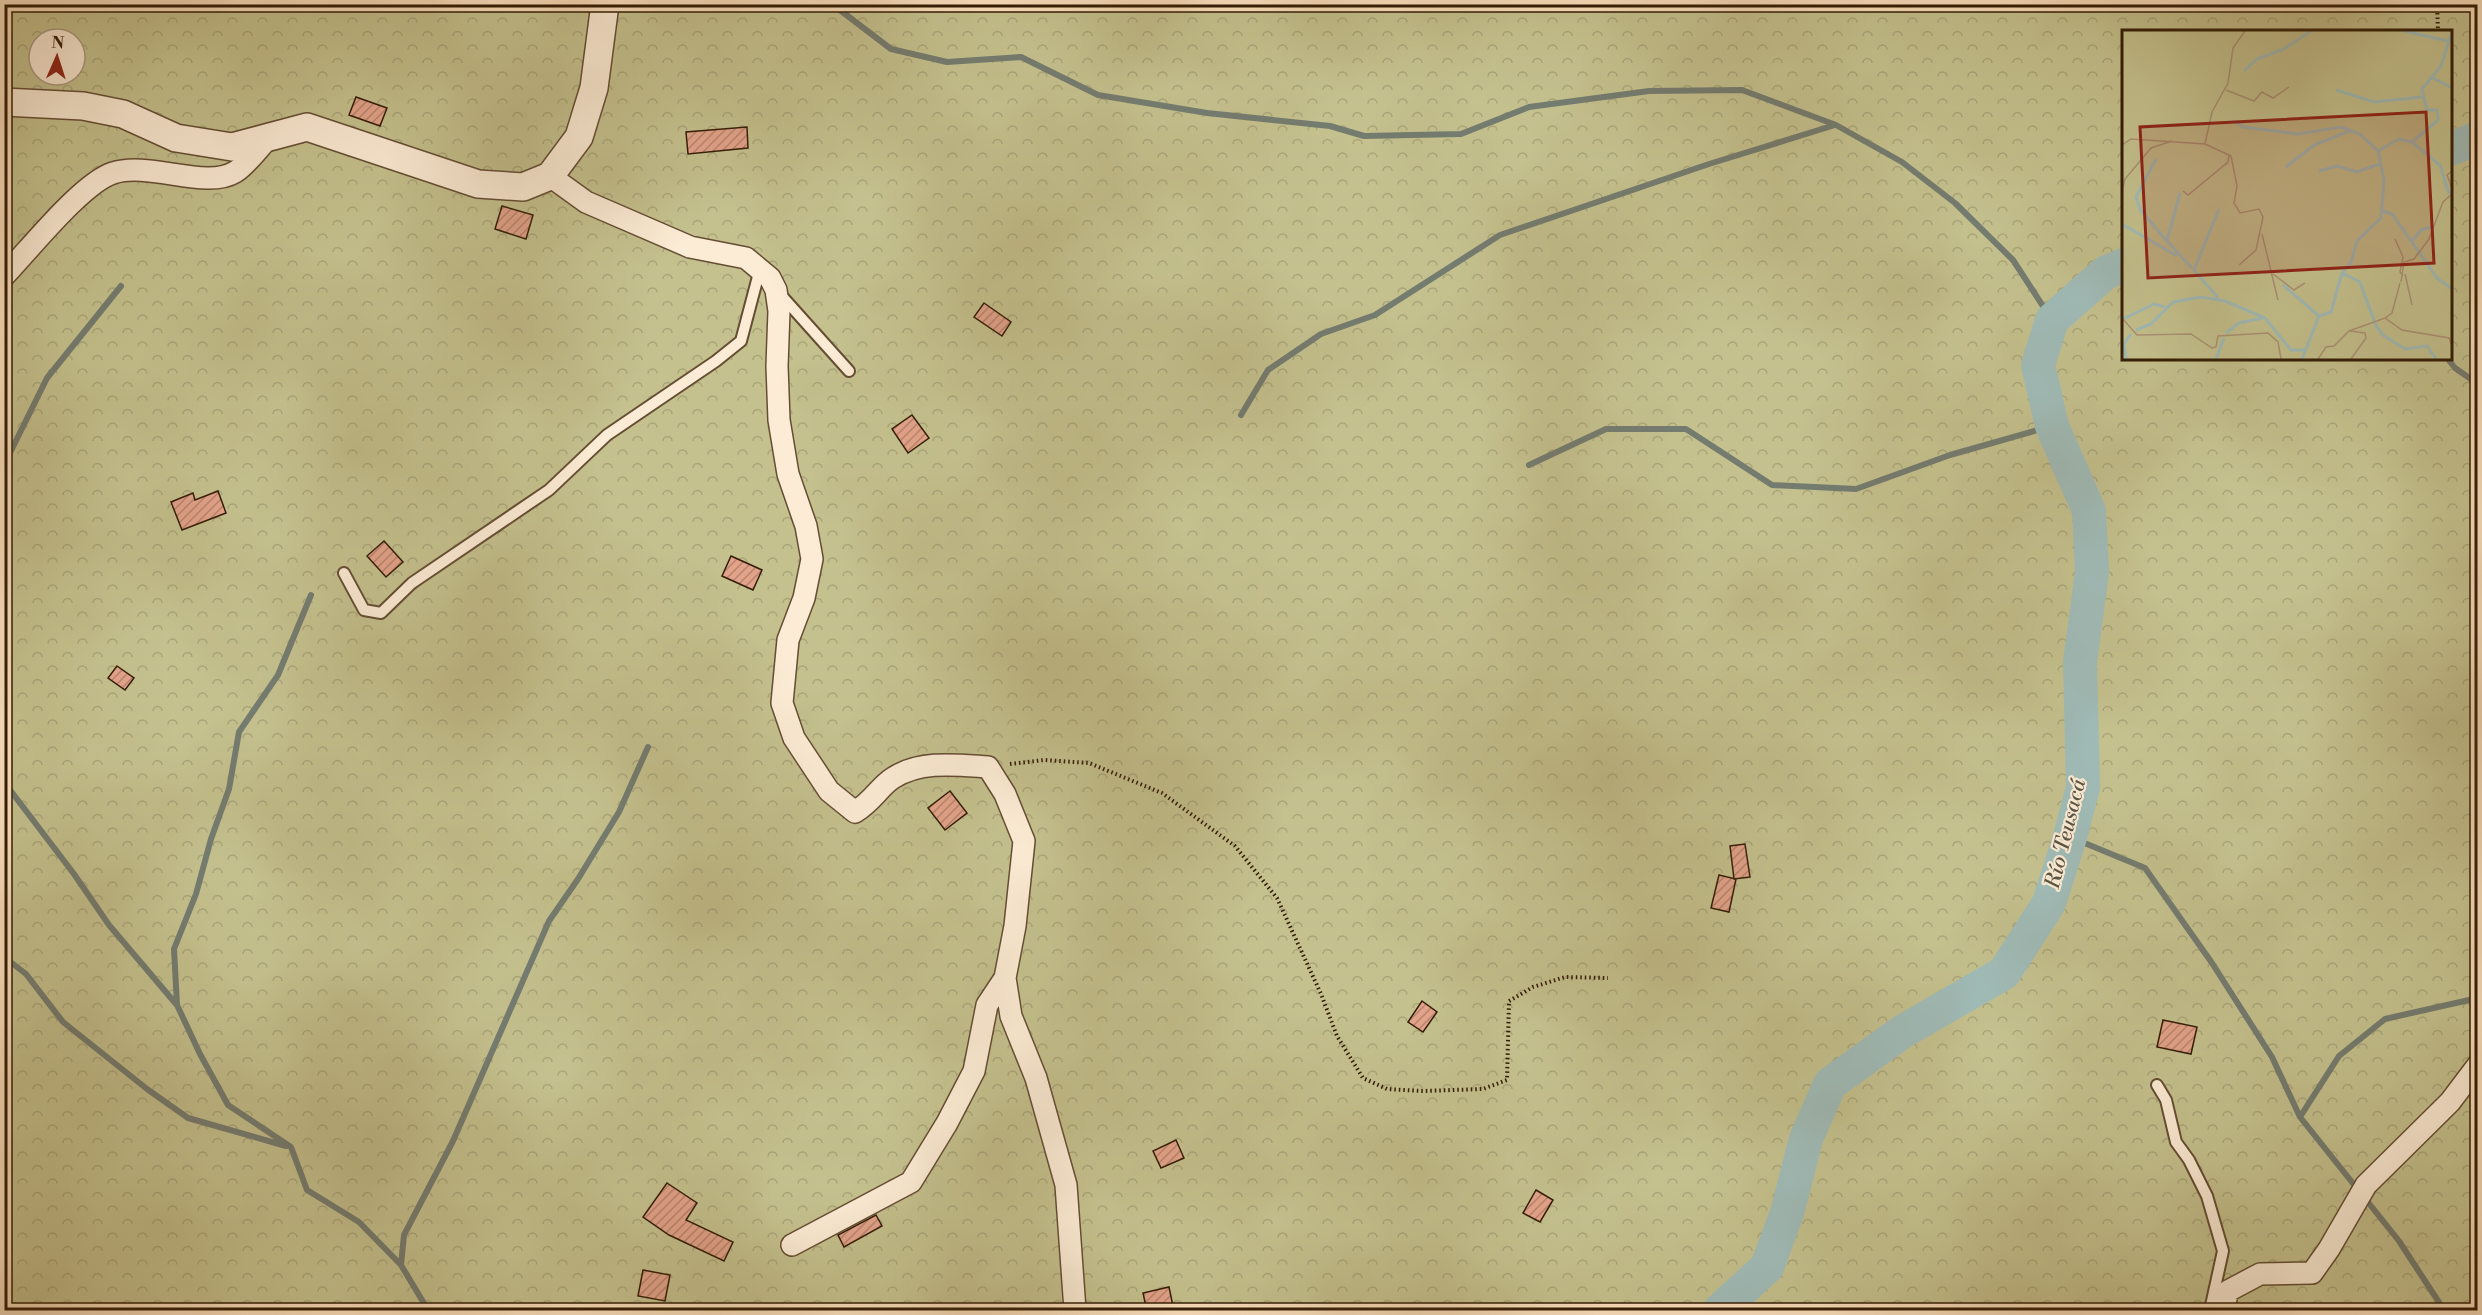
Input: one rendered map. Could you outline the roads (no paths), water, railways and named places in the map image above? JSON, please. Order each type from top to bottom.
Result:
[{"type":"street","points":[[4,102],[83,106],[123,114],[176,138],[232,147],[307,127],[478,184],[523,187],[550,176],[579,137],[594,88],[605,4]]},
{"type":"street","points":[[4,276],[85,190],[113,173],[137,169],[213,178],[236,172],[271,135]]},
{"type":"street","points":[[550,176],[586,202],[690,247],[746,258],[770,278],[776,290],[779,310],[777,366],[779,420],[788,474],[806,526],[812,558],[804,598],[788,640],[782,703],[794,738],[829,791],[855,812],[869,804],[892,778],[922,766],[988,767],[1005,794],[1024,841],[1015,926],[1005,978],[1011,1016],[1036,1078],[1066,1185],[1075,1311]]},
{"type":"street","points":[[792,1245],[911,1182],[947,1123],[974,1071],[987,1005],[1005,978]]},
{"type":"street","points":[[2223,1311],[2228,1291],[2260,1274],[2312,1273],[2329,1249],[2366,1185],[2450,1102],[2478,1065]]},
{"type":"lane","points":[[344,573],[364,610],[381,613],[412,583],[549,490],[607,435],[716,361],[741,341],[760,269]]},
{"type":"lane","points":[[776,290],[849,371]]},
{"type":"lane","points":[[2157,1085],[2166,1100],[2176,1142],[2189,1160],[2207,1196],[2223,1251],[2210,1311]]},
{"type":"waterway","points":[[832,4],[891,49],[947,62],[1021,57],[1098,95],[1207,113],[1330,126],[1364,136],[1461,134],[1529,107],[1649,91],[1742,90],[1836,125],[1902,162],[1955,203],[2013,260],[2052,320]]},
{"type":"waterway","points":[[1241,415],[1268,370],[1321,334],[1375,315],[1500,235],[1709,164],[1835,125]]},
{"type":"waterway","name":"Río Teusacá","points":[[2452,148],[2478,138]]},
{"type":"waterway","name":"Río Teusacá","points":[[1720,1310],[1767,1267],[1787,1213],[1806,1139],[1830,1084],[1902,1032],[2004,973],[2049,903],[2083,787],[2080,662],[2092,572],[2089,511],[2052,426],[2038,365],[2052,320],[2105,273],[2122,266]]},
{"type":"waterway","points":[[4,465],[47,378],[121,286]]},
{"type":"waterway","points":[[2449,360],[2455,368],[2478,384]]},
{"type":"waterway","points":[[1529,465],[1606,429],[1686,429],[1772,485],[1856,489],[1950,455],[2052,426]]},
{"type":"waterway","points":[[311,595],[278,675],[239,732],[229,789],[211,839],[196,894],[174,949],[177,1005],[228,1105],[291,1147],[307,1190],[359,1222],[401,1265]]},
{"type":"waterway","points":[[428,1310],[401,1265],[404,1235],[453,1141],[549,921],[619,812],[648,747]]},
{"type":"waterway","points":[[4,782],[74,874],[109,925],[176,1004]]},
{"type":"waterway","points":[[2070,837],[2145,868],[2212,963],[2272,1057],[2300,1117],[2399,1241],[2444,1310]]},
{"type":"waterway","points":[[4,957],[26,974],[63,1022],[147,1089],[188,1118],[286,1146]]},
{"type":"waterway","points":[[2300,1117],[2339,1056],[2385,1019],[2478,998]]}]
